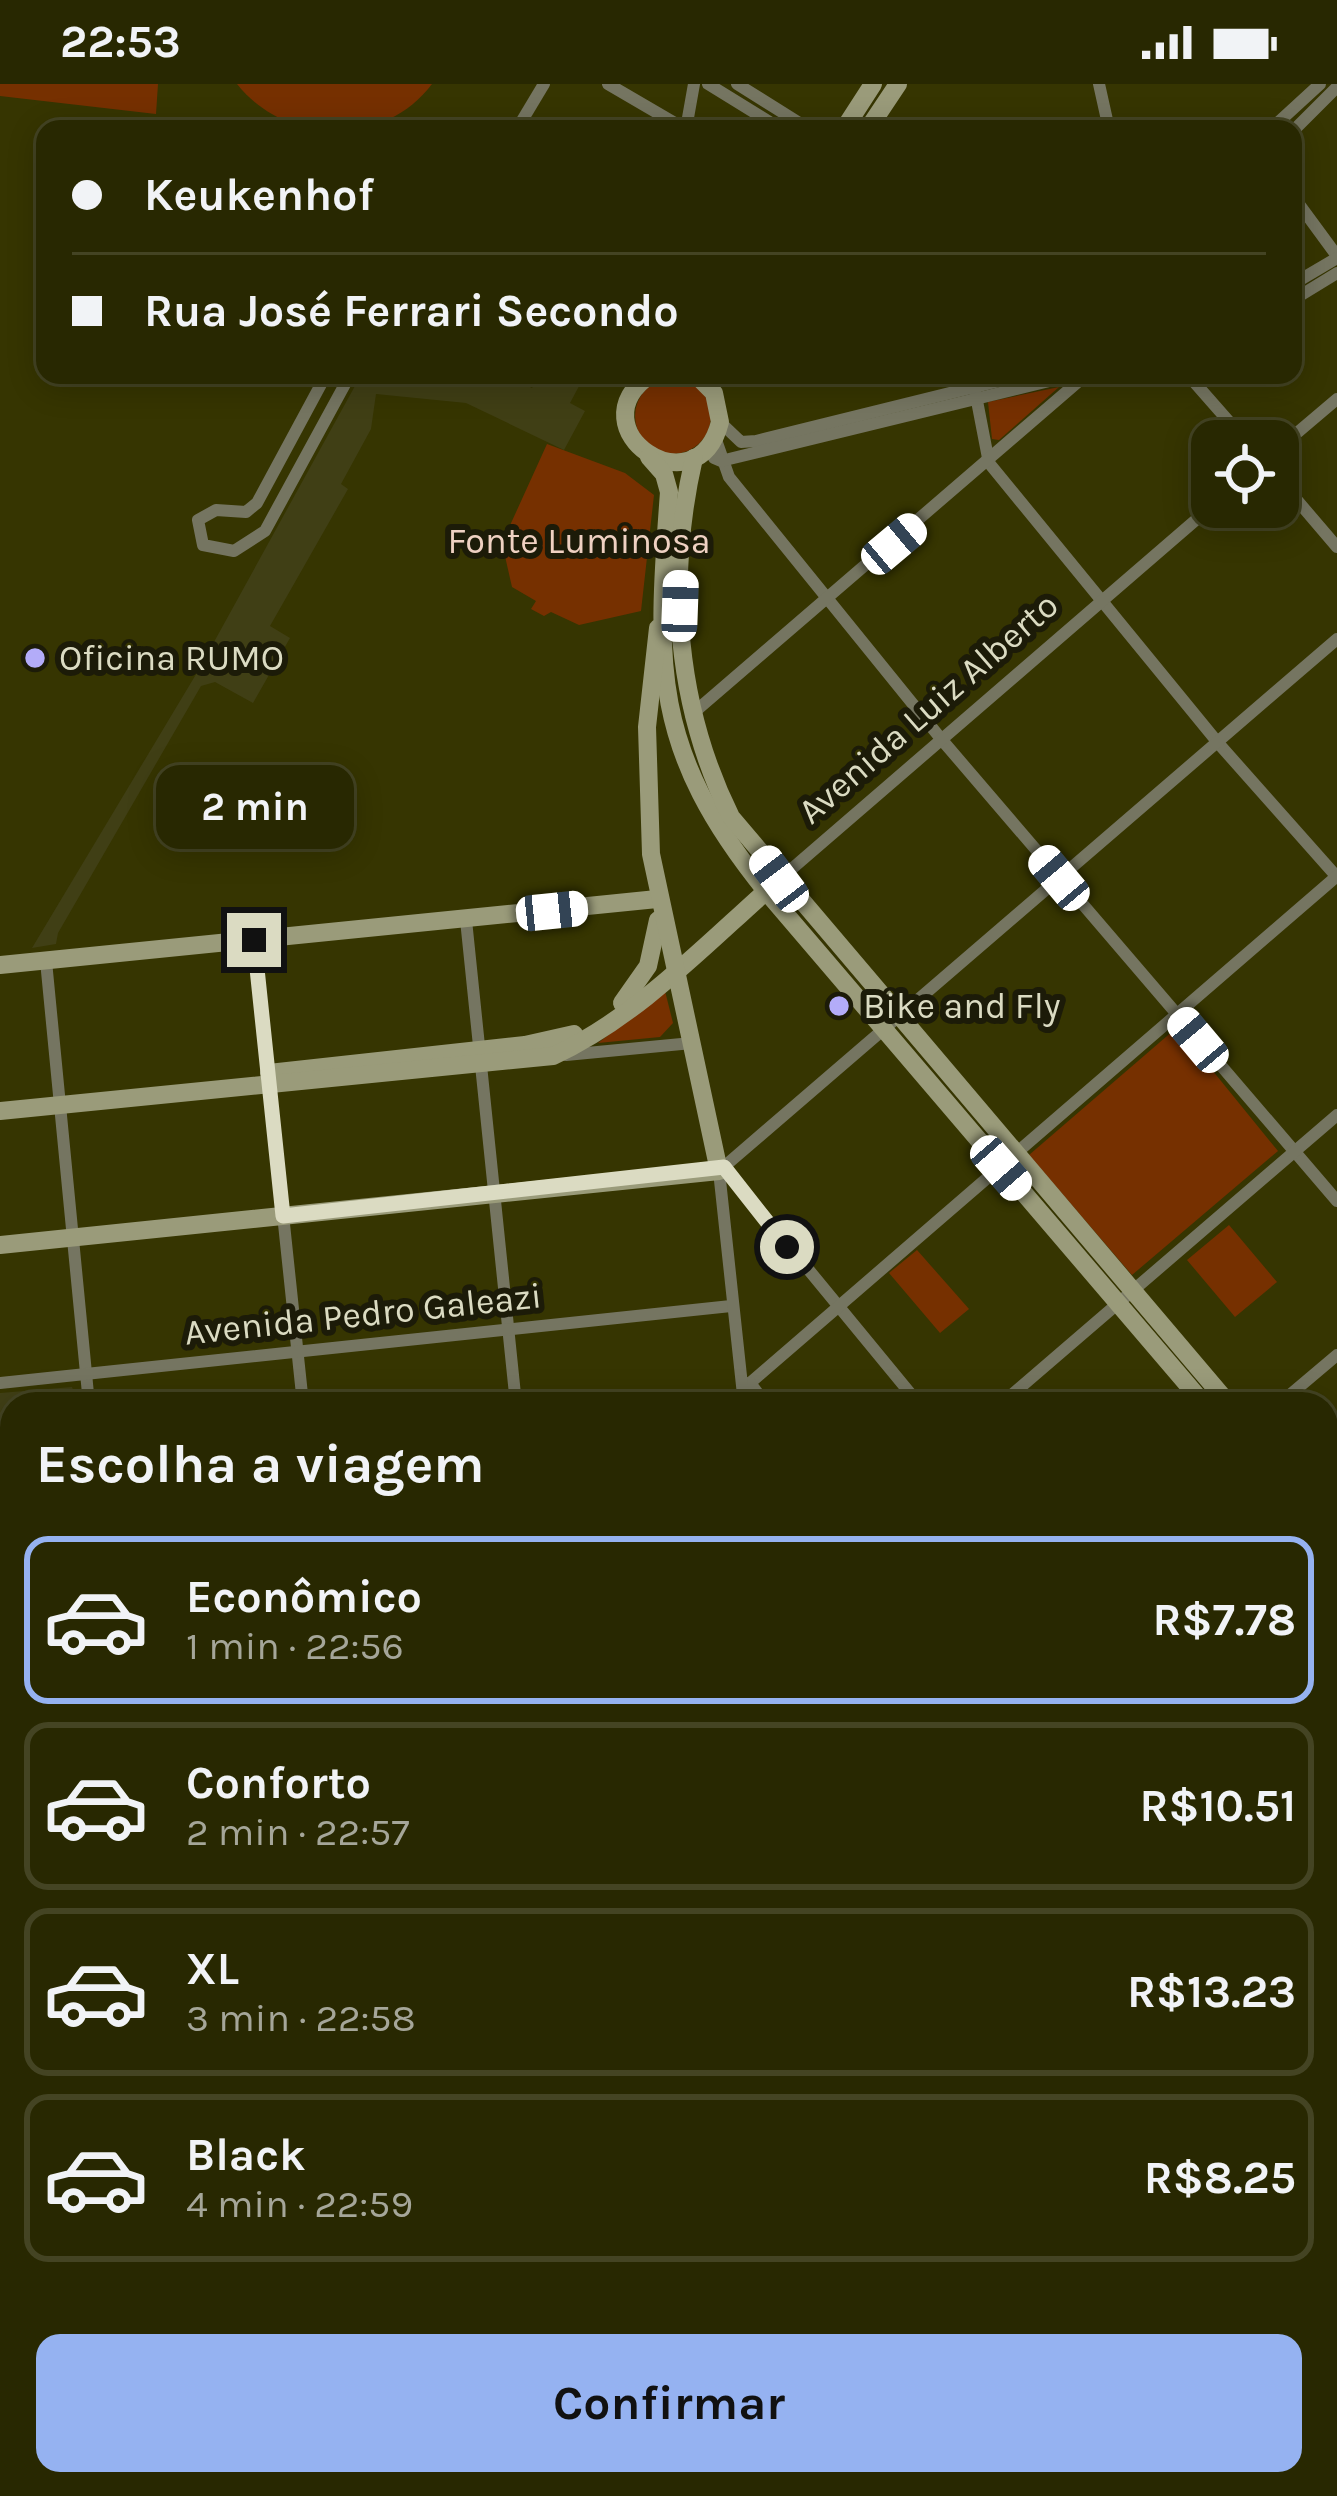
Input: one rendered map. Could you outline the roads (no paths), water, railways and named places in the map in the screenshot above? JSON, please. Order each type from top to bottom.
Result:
[{"type":"main road","points":[[850,120],[873,84]]},
{"type":"main road","points":[[874,120],[898,84]]},
{"type":"main road","points":[[0,1245],[721,1169],[658,904],[645,789],[669,492],[664,474],[631,437],[626,408],[641,384]]},
{"type":"main road","points":[[714,384],[710,446],[683,534],[679,643],[690,716],[731,817],[772,885]]},
{"type":"main road","points":[[650,457],[677,463],[710,446]]},
{"type":"main road","points":[[658,628],[662,675],[690,775],[717,828],[772,885],[1125,1298],[1195,1392]]},
{"type":"main road","name":"Avenida Luiz Alberto","points":[[0,1099],[58,1099],[482,1057],[553,1056],[595,1034],[772,885]]},
{"type":"main road","points":[[0,965],[658,904]]},
{"type":"main road","name":"Avenida Luiz Alberto","points":[[482,1057],[556,1040],[607,1017],[630,995],[653,953],[658,904]]},
{"type":"main road","name":"Avenida Luiz Alberto","points":[[0,1111],[58,1099]]},
{"type":"main road","points":[[1125,1298],[1217,1392]]},
{"type":"street","points":[[522,120],[544,84]]},
{"type":"street","points":[[608,84],[670,120]]},
{"type":"street","points":[[687,120],[694,84]]},
{"type":"street","points":[[709,84],[767,120]]},
{"type":"street","points":[[736,84],[794,120]]},
{"type":"street","points":[[1099,84],[1107,120]]},
{"type":"street","points":[[1281,120],[1320,84]]},
{"type":"street","points":[[1302,122],[1337,87]]},
{"type":"street","points":[[1302,208],[1337,257],[1302,278]]},
{"type":"street","points":[[1302,294],[1337,273]]},
{"type":"street","points":[[321,384],[257,503],[246,512],[216,510],[198,520],[203,545],[234,551],[265,531],[345,384]]},
{"type":"street","points":[[690,716],[1076,384]]},
{"type":"street","points":[[1196,384],[1228,420]]},
{"type":"street","points":[[710,446],[756,442],[972,387]]},
{"type":"street","points":[[710,446],[972,387]]},
{"type":"street","points":[[746,1384],[1337,877],[1219,744],[989,463],[972,387]]},
{"type":"street","points":[[1299,431],[1337,399]]},
{"type":"street","points":[[710,446],[942,740],[1337,1201]]},
{"type":"street","points":[[1299,503],[1337,547]]},
{"type":"street","name":"Avenida Luiz Alberto","points":[[772,885],[1191,524]]},
{"type":"street","points":[[745,1392],[721,1219],[721,1169],[1337,640]]},
{"type":"street","points":[[466,920],[515,1392]]},
{"type":"street","points":[[254,940],[302,1392]]},
{"type":"street","points":[[46,961],[88,1392]]},
{"type":"street","points":[[553,1056],[692,1043]]},
{"type":"street","points":[[1015,1392],[1337,1114]]},
{"type":"street","points":[[721,1169],[909,1392]]},
{"type":"street","points":[[721,1219],[739,1189]]},
{"type":"street","name":"Avenida Pedro Galeazi","points":[[0,1383],[731,1306]]},
{"type":"street","points":[[1293,1392],[1337,1355]]},
{"type":"street","points":[[746,1384],[754,1392]]},
{"type":"place","name":"Oficina RUMO","points":[[35,658]]},
{"type":"place","name":"Bike and Fly","points":[[839,1006]]},
{"type":"park label","name":"Fonte Luminosa","points":[[579,541]]}]
